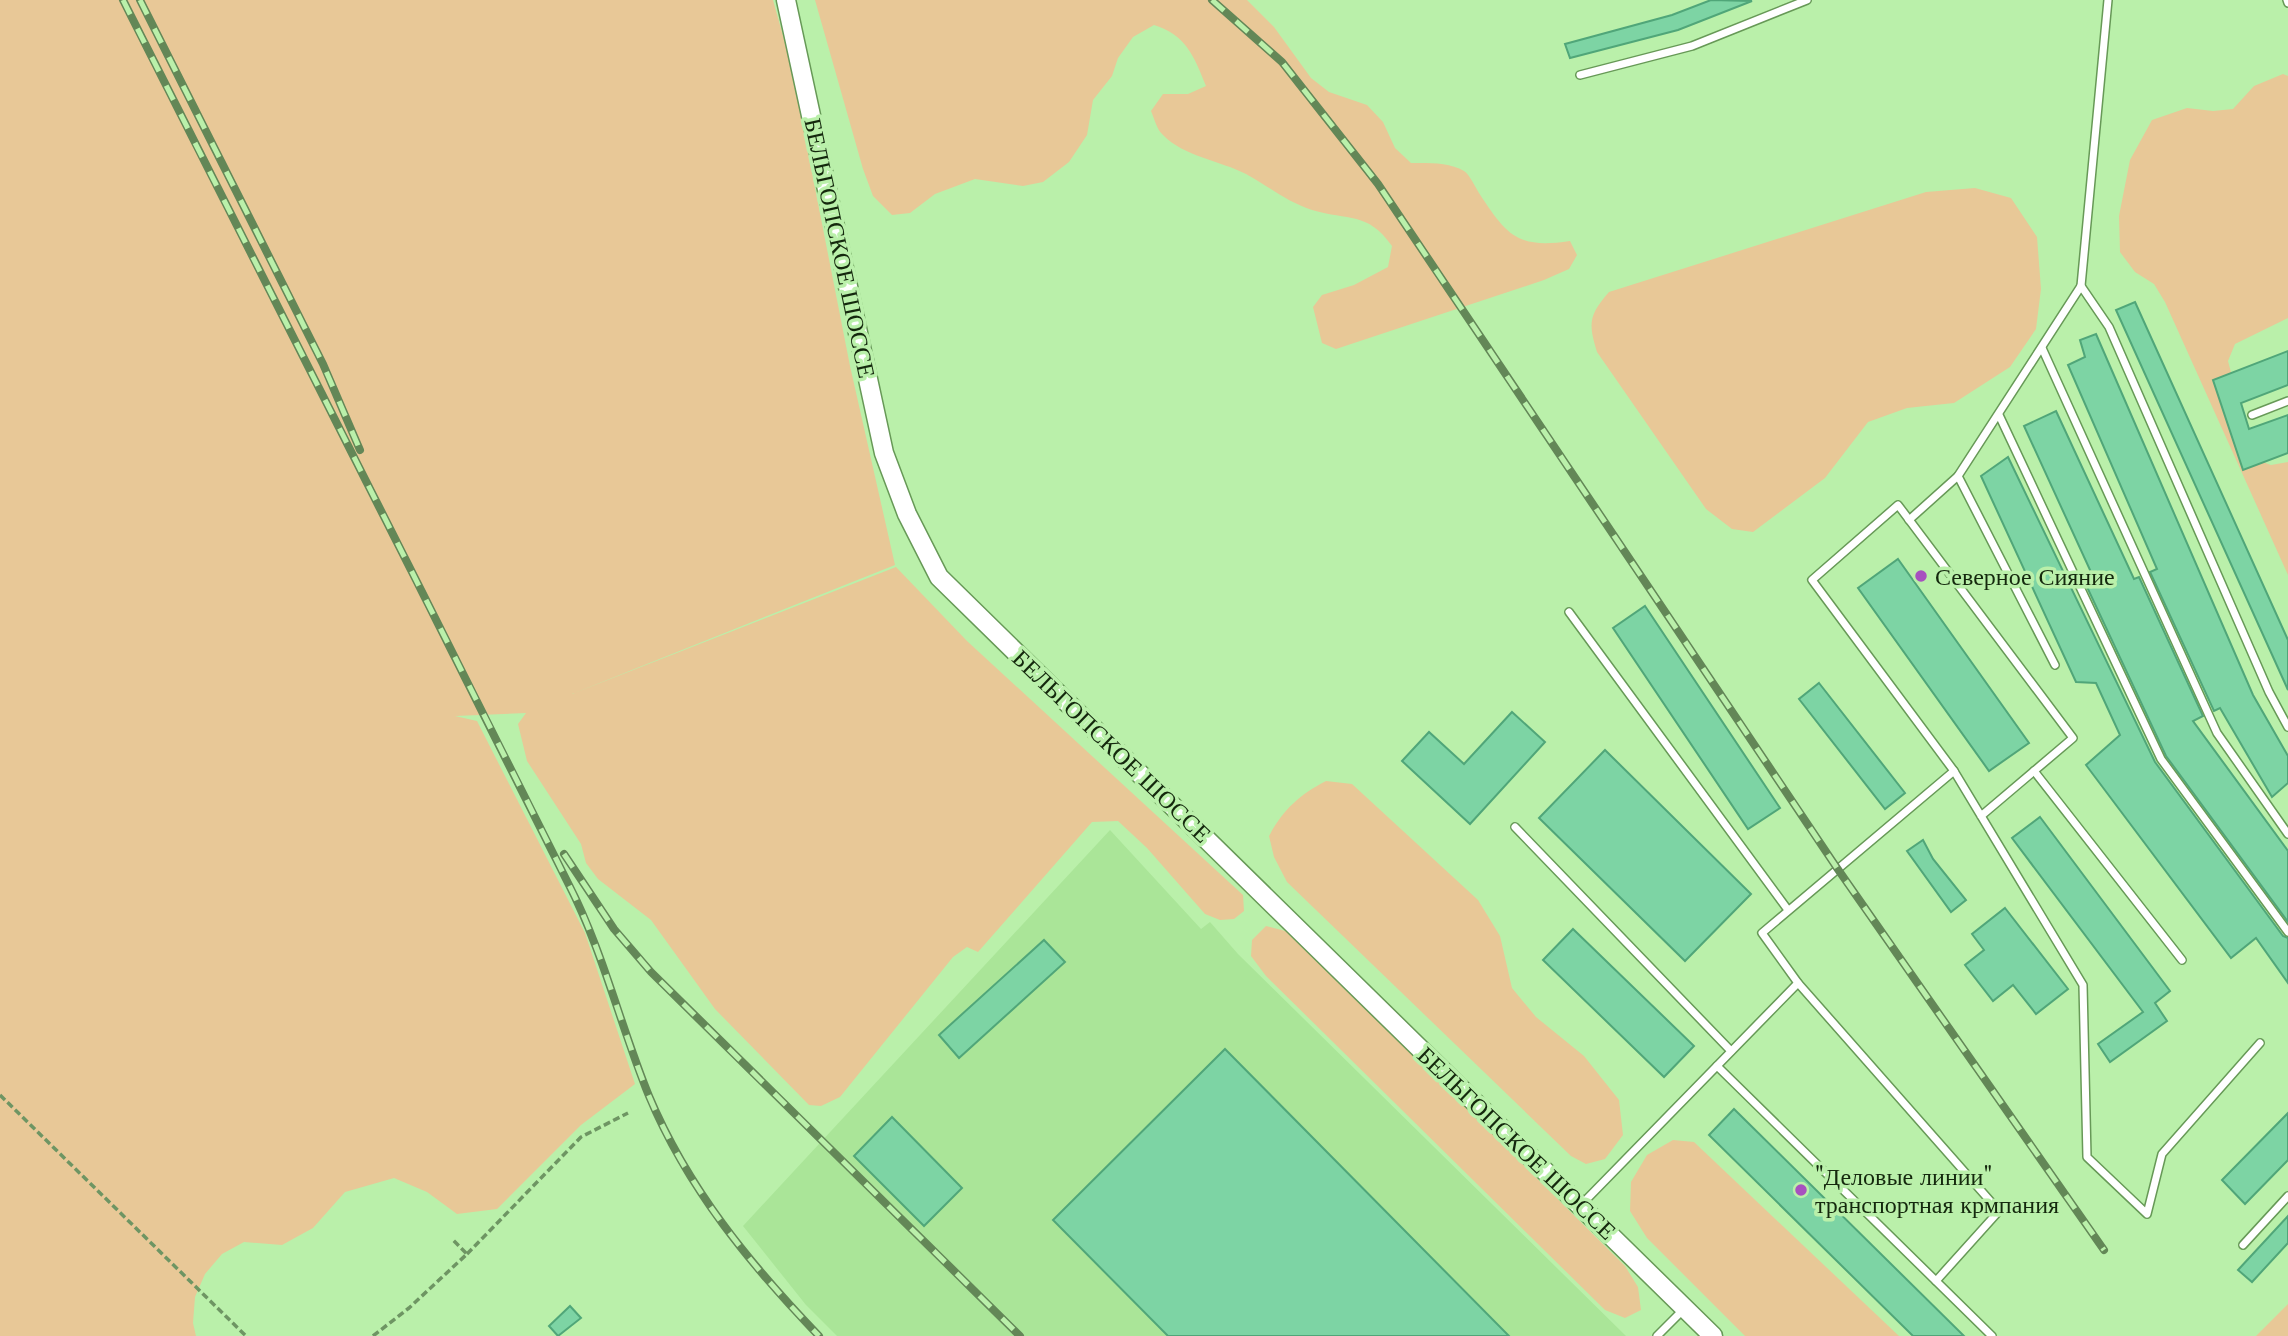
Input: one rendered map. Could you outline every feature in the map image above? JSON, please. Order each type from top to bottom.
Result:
[{"type":"street","name":"БЕЛЬГОПСКОЕ ШОССЕ","points":[[786,0],[884,453],[907,514],[939,577],[1713,1336]]},
{"type":"lane","points":[[1580,75],[1692,46],[1807,0]]},
{"type":"lane","points":[[1909,520],[1958,476],[2081,286],[2108,0]]},
{"type":"lane","points":[[2081,286],[2109,327],[2269,692],[2288,727]]},
{"type":"lane","points":[[2042,348],[2217,733],[2288,834]]},
{"type":"lane","points":[[2252,415],[2288,401]]},
{"type":"lane","points":[[1999,415],[2161,759],[2288,932]]},
{"type":"lane","points":[[1958,476],[2055,665]]},
{"type":"lane","points":[[1981,816],[2073,738],[1898,505],[1812,580],[1954,771],[1981,816],[2083,985],[2087,1157],[2147,1214],[2162,1154],[2260,1043]]},
{"type":"lane","points":[[1569,612],[1788,910]]},
{"type":"lane","points":[[1936,1281],[1999,1211],[1798,983],[1762,933],[1954,771]]},
{"type":"lane","points":[[2034,771],[2182,960]]},
{"type":"lane","points":[[1515,827],[1731,1051]]},
{"type":"lane","points":[[1581,1206],[1798,983]]},
{"type":"lane","points":[[1717,1066],[1992,1336]]},
{"type":"lane","points":[[2243,1245],[2288,1196]]},
{"type":"lane","points":[[1657,1336],[1685,1308]]},
{"type":"path","points":[[0,1095],[246,1336]]},
{"type":"path","points":[[373,1336],[409,1308],[467,1254],[581,1137],[628,1113]]},
{"type":"path","points":[[453,1240],[467,1254]]},
{"type":"shaded area","points":[[0,0],[773,0],[790,61],[850,366],[895,565],[572,694],[896,567],[967,641],[1243,895],[1244,911],[1234,919],[1220,920],[1205,914],[1147,848],[1118,821],[1092,822],[978,952],[967,947],[953,957],[840,1097],[821,1106],[809,1105],[715,1009],[651,920],[598,879],[586,863],[581,844],[527,761],[518,724],[526,713],[455,716],[477,721],[585,933],[635,1084],[581,1125],[497,1209],[457,1214],[427,1192],[394,1178],[345,1192],[313,1228],[282,1245],[244,1242],[222,1254],[205,1274],[195,1297],[193,1323],[196,1336],[0,1336]]},
{"type":"shaded area","points":[[815,0],[1247,0],[1274,27],[1311,78],[1329,92],[1367,105],[1383,122],[1395,148],[1411,163],[1445,165],[1464,171],[1506,229],[1526,241],[1570,241],[1577,255],[1569,269],[1544,280],[1336,349],[1322,343],[1313,307],[1322,295],[1354,285],[1388,267],[1392,246],[1374,227],[1365,222],[1302,206],[1236,169],[1181,148],[1163,135],[1151,111],[1163,94],[1188,94],[1206,86],[1188,48],[1174,35],[1154,25],[1133,37],[1118,58],[1112,76],[1093,100],[1087,135],[1069,162],[1043,182],[1023,186],[975,179],[935,194],[910,213],[892,215],[873,196],[863,169]]},
{"type":"shaded area","points":[[2283,74],[2288,76],[2288,318],[2235,344],[2228,361],[2254,459],[2271,465],[2288,462],[2288,575],[2165,302],[2154,284],[2135,272],[2120,252],[2119,216],[2130,160],[2152,120],[2187,108],[2213,111],[2233,109],[2254,86]]},
{"type":"shaded area","points":[[1975,188],[2011,198],[2037,237],[2041,289],[2036,329],[2010,367],[1954,403],[1907,408],[1868,422],[1825,478],[1753,532],[1732,529],[1706,509],[1597,352],[1592,334],[1592,320],[1597,307],[1609,292],[1926,192]]},
{"type":"shaded area","points":[[1326,781],[1352,784],[1478,900],[1500,936],[1512,988],[1536,1017],[1584,1056],[1619,1100],[1623,1135],[1605,1159],[1586,1164],[1571,1156],[1287,882],[1274,857],[1269,836],[1293,804]]},
{"type":"shaded area","points":[[1110,830],[1201,929],[1210,922],[1238,954],[1626,1336],[837,1336],[806,1305],[743,1226]]},
{"type":"shaded area","points":[[1266,926],[1289,932],[1625,1266],[1638,1287],[1641,1310],[1625,1318],[1605,1310],[1266,976],[1251,956],[1252,940]]},
{"type":"shaded area","points":[[1673,1140],[1694,1142],[1899,1336],[1745,1336],[1647,1238],[1630,1211],[1631,1182],[1647,1155]]},
{"type":"shaded area","points":[[2288,1304],[2288,1336],[2256,1336]]},
{"type":"building","points":[[1711,0],[1752,1],[1678,30],[1570,58],[1565,44],[1672,15]]},
{"type":"building","points":[[2135,302],[2288,640],[2288,690],[2116,310]]},
{"type":"building","points":[[2096,334],[2253,695],[2288,756],[2288,783],[2272,797],[2220,708],[2214,711],[2150,572],[2157,569],[2068,365],[2085,357],[2080,340]]},
{"type":"building","points":[[2288,351],[2288,385],[2241,403],[2249,429],[2288,415],[2288,453],[2243,470],[2213,380]]},
{"type":"building","points":[[2056,411],[2134,579],[2139,577],[2203,716],[2193,721],[2288,851],[2288,922],[2166,756],[2087,587],[2096,583],[2024,426]]},
{"type":"building","points":[[2008,457],[2155,762],[2283,936],[2288,938],[2288,983],[2256,938],[2231,958],[2086,765],[2120,735],[2096,683],[2076,682],[1981,476]]},
{"type":"building","points":[[1898,559],[2029,743],[1989,771],[1858,588]]},
{"type":"building","points":[[1645,606],[1780,808],[1748,829],[1613,628]]},
{"type":"building","points":[[1819,683],[1905,793],[1885,809],[1799,699]]},
{"type":"building","points":[[1512,712],[1545,742],[1470,824],[1402,761],[1429,732],[1464,764]]},
{"type":"building","points":[[1605,750],[1751,894],[1685,961],[1539,818]]},
{"type":"building","points":[[2040,817],[2170,991],[2155,1003],[2167,1021],[2110,1062],[2098,1044],[2143,1012],[2012,838]]},
{"type":"building","points":[[1923,840],[1933,859],[1966,900],[1951,912],[1907,851]]},
{"type":"building","points":[[2005,908],[2068,989],[2036,1014],[2013,985],[1993,1001],[1965,965],[1984,950],[1972,934]]},
{"type":"building","points":[[1573,929],[1694,1046],[1664,1077],[1543,960]]},
{"type":"building","points":[[1044,940],[1065,962],[959,1058],[939,1035]]},
{"type":"building","points":[[1225,1049],[1509,1336],[1168,1336],[1053,1220]]},
{"type":"building","points":[[1734,1109],[1964,1336],[1913,1336],[1709,1135]]},
{"type":"building","points":[[2288,1113],[2288,1160],[2245,1204],[2222,1180]]},
{"type":"building","points":[[892,1117],[962,1188],[924,1226],[854,1156]]},
{"type":"building","points":[[2288,1216],[2288,1243],[2252,1282],[2238,1270]]},
{"type":"building","points":[[570,1306],[581,1318],[558,1336],[549,1326]]},
{"type":"railway","points":[[123,0],[568,883],[591,935],[649,1096],[682,1163],[745,1253],[819,1336]]},
{"type":"railway","points":[[140,0],[323,364],[360,450]]},
{"type":"railway","points":[[1212,0],[1282,62],[1378,184],[1837,868],[2104,1250]]},
{"type":"railway","points":[[564,854],[614,929],[651,972],[1020,1336]]},
{"type":"place","name":"Северное Сияние","points":[[1921,576]]},
{"type":"place","name":"\"Деловые линии\" транспортная крмпания","points":[[1801,1190]]}]
